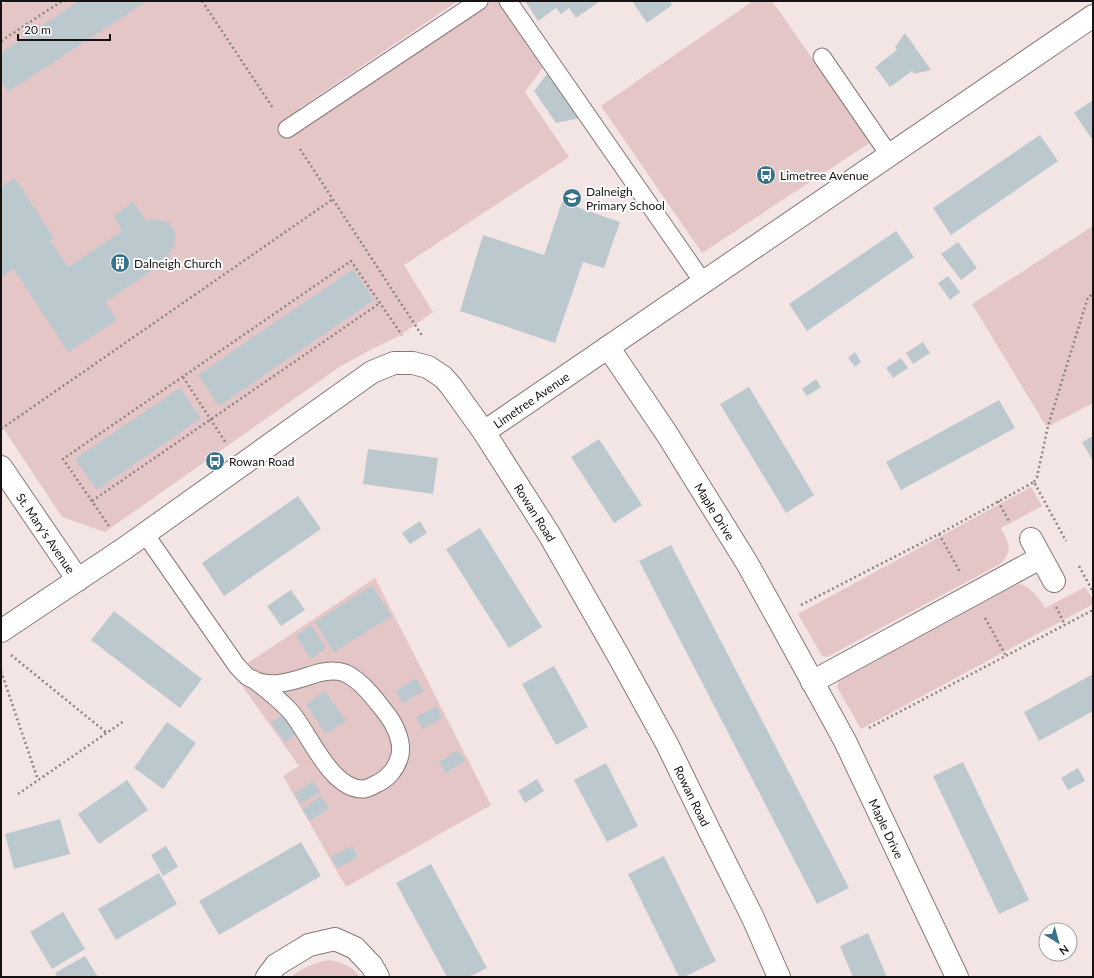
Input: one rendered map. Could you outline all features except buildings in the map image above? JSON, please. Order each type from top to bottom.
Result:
[{"type":"street","name":"Limetree Avenue","points":[[484,432],[1093,16]]},
{"type":"street","name":"Maple Drive","points":[[608,347],[667,434],[747,563],[845,741],[957,977]]},
{"type":"street","name":"Rowan Road","points":[[1,631],[125,548],[372,372],[394,363],[414,363],[428,367],[443,377],[484,432],[549,534],[667,744],[753,918],[779,977]]},
{"type":"street","name":"St. Mary's Avenue","points":[[1,467],[78,580]]},
{"type":"street","points":[[812,682],[1036,548],[1054,581]]},
{"type":"street","points":[[267,977],[276,965],[309,945],[335,939],[355,948],[372,966],[378,977]]},
{"type":"lane","points":[[287,129],[479,1]]},
{"type":"lane","points":[[508,1],[703,282]]},
{"type":"lane","points":[[822,57],[890,156]]},
{"type":"lane","points":[[145,534],[237,666],[247,677],[254,679],[260,682],[275,684],[292,682],[327,671],[343,673],[357,680],[392,720],[398,736],[400,754],[394,770],[381,782],[365,789],[350,786],[338,778],[328,766],[291,712],[254,679]]},
{"type":"path","points":[[1,41],[62,1]]},
{"type":"path","points":[[202,1],[425,340],[418,340]]},
{"type":"path","points":[[1,429],[333,199]]},
{"type":"path","points":[[125,548],[63,459],[351,261],[405,339]]},
{"type":"path","points":[[777,618],[939,534],[1034,482],[1037,477],[1048,426],[1088,296],[1093,294]]},
{"type":"path","points":[[92,501],[380,303]]},
{"type":"path","points":[[183,377],[211,418],[240,466]]},
{"type":"path","points":[[1034,482],[1067,544]]},
{"type":"path","points":[[998,501],[1010,523]]},
{"type":"path","points":[[939,534],[963,577]]},
{"type":"path","points":[[1078,564],[1093,592]]},
{"type":"path","points":[[1054,604],[1065,625]]},
{"type":"path","points":[[845,741],[1093,610]]},
{"type":"path","points":[[985,618],[1006,656]]},
{"type":"path","points":[[7,653],[107,733]]},
{"type":"path","points":[[1,671],[38,780]]},
{"type":"path","points":[[18,794],[124,721]]},
{"type":"shaded area","points":[[7,1],[458,1],[300,108],[309,123],[491,1],[499,1],[544,66],[525,92],[569,157],[404,265],[433,312],[399,336],[338,368],[105,532],[62,517],[1,425],[1,5]]},
{"type":"shaded area","points":[[753,1],[772,1],[871,142],[702,253],[601,106]]},
{"type":"shaded area","points":[[1093,226],[1093,403],[1051,425],[1046,426],[972,304]]},
{"type":"shaded area","points":[[1031,487],[1042,506],[1001,528],[1008,543],[1009,551],[1000,564],[827,657],[822,656],[798,614]]},
{"type":"shaded area","points":[[375,578],[491,805],[346,887],[283,776],[299,766],[233,673]]},
{"type":"shaded area","points":[[1020,584],[1032,591],[1045,608],[1085,587],[1093,600],[1093,604],[861,729],[837,687],[839,681],[1011,586]]},
{"type":"shaded area","points":[[329,960],[350,967],[360,977],[291,977],[309,966]]},
{"type":"place","name":"Limetree Avenue","points":[[766,175]]},
{"type":"place","name":"Dalneigh Primary School","points":[[572,198]]},
{"type":"place","name":"Dalneigh Church","points":[[120,263]]},
{"type":"place","name":"Rowan Road","points":[[215,461]]}]
